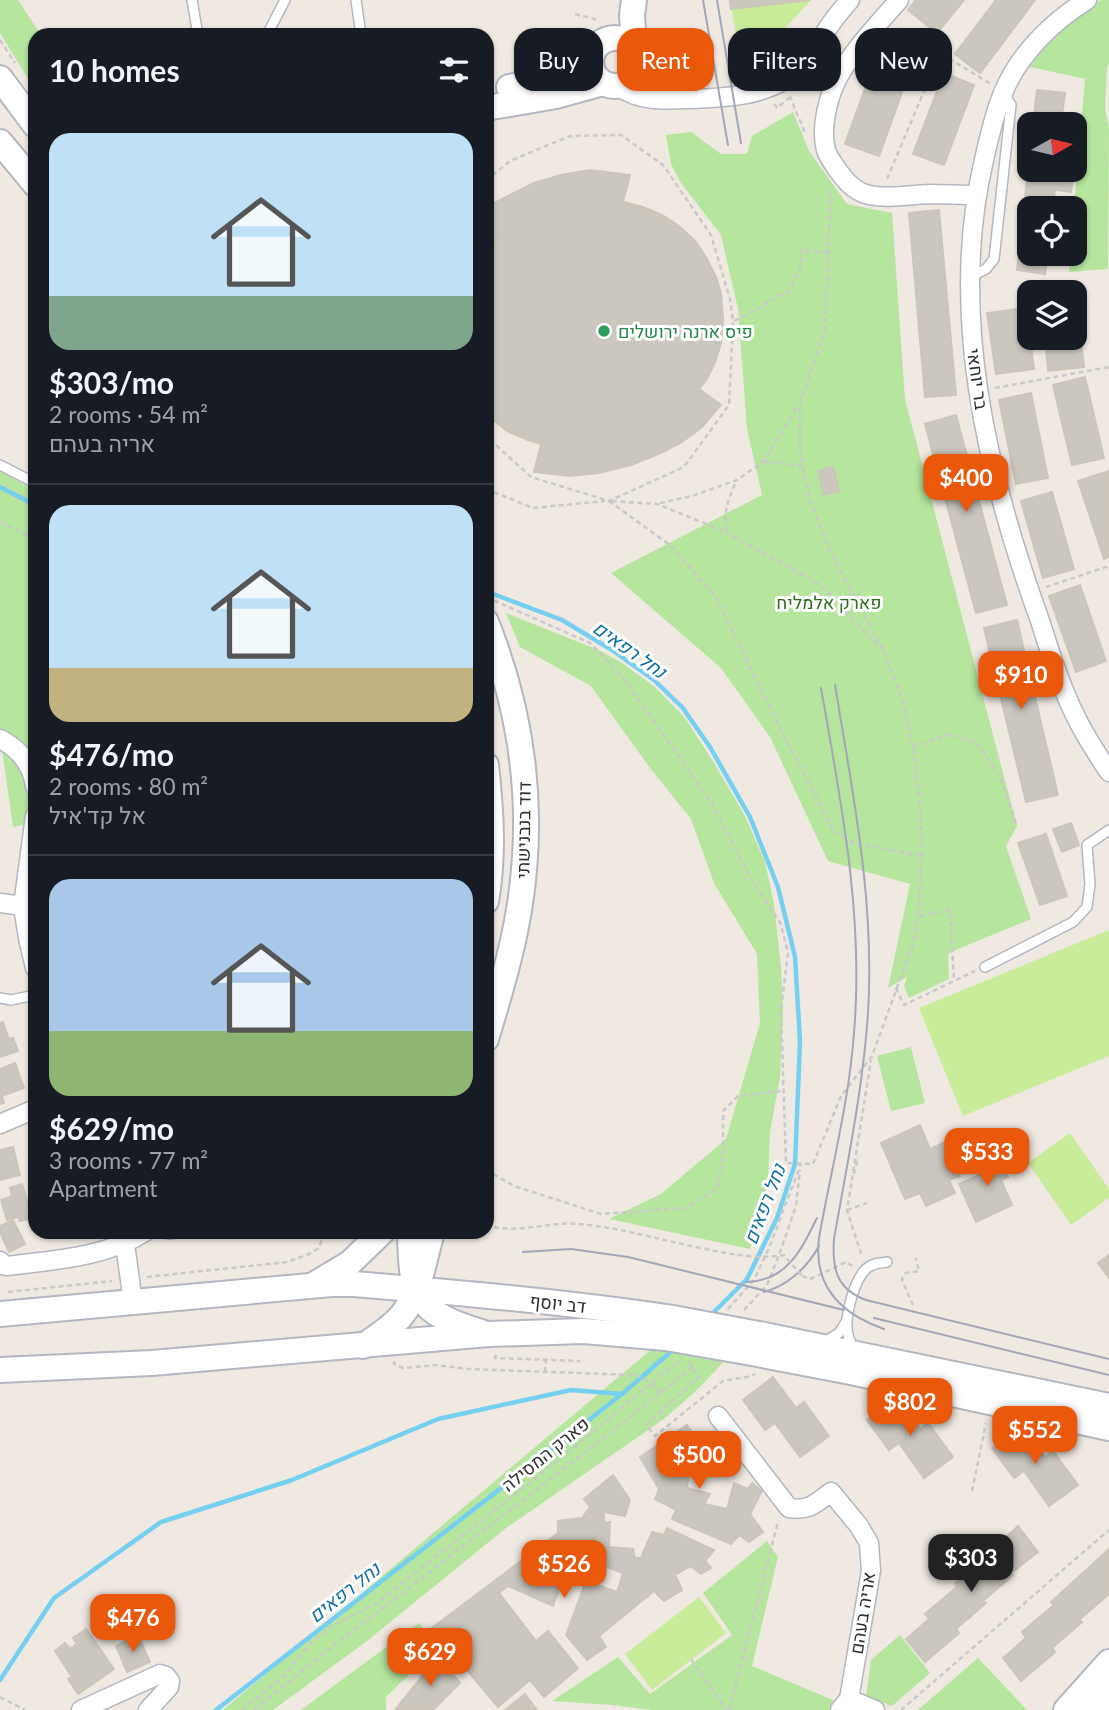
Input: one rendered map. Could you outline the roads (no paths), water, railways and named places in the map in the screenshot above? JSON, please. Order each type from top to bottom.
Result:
[{"type":"main road","points":[[603,31],[616,15],[620,0]]},
{"type":"main road","points":[[634,0],[634,28]]},
{"type":"main road","points":[[0,78],[28,116]]},
{"type":"main road","points":[[603,80],[611,85]]},
{"type":"main road","points":[[494,107],[617,85]]},
{"type":"main road","points":[[494,90],[514,87]]},
{"type":"main road","points":[[0,142],[28,176]]},
{"type":"main road","name":"דוד בנבנישתי","points":[[494,644],[515,712],[522,749],[527,821],[519,911],[494,1011]]},
{"type":"main road","points":[[315,1284],[350,1263],[375,1239]]},
{"type":"main road","points":[[410,1239],[416,1290],[426,1305],[469,1328],[492,1346]]},
{"type":"main road","points":[[363,1346],[401,1317],[409,1305],[416,1290],[430,1239]]},
{"type":"main road","name":"דב יוסף","points":[[0,1314],[131,1290],[315,1284],[354,1284],[610,1308],[756,1353],[1109,1428]]},
{"type":"main road","name":"דב יוסף","points":[[0,1370],[152,1363],[363,1346],[492,1346],[584,1331],[670,1328]]},
{"type":"main road","name":"דב יוסף","points":[[756,1353],[810,1344],[1109,1406]]},
{"type":"main road","points":[[1066,1710],[1109,1662]]},
{"type":"main road","points":[[1093,1710],[1109,1691]]},
{"type":"street","points":[[611,85],[632,94],[657,99],[720,99],[745,95],[781,82],[803,66],[850,0]]},
{"type":"street","points":[[899,0],[849,61],[833,88],[825,123],[826,150],[846,182],[867,195],[977,195]]},
{"type":"street","name":"בר יוחאי","points":[[1087,0],[1050,28],[1033,46],[1003,92],[993,123],[977,195],[970,277],[972,330],[985,428],[1021,568],[1075,716],[1109,772]]},
{"type":"street","points":[[673,91],[696,99]]},
{"type":"street","points":[[0,739],[13,747],[28,764]]},
{"type":"street","points":[[28,868],[23,906],[28,938]]},
{"type":"street","points":[[0,903],[23,906]]},
{"type":"street","points":[[0,1124],[28,1112]]},
{"type":"street","points":[[0,1261],[7,1266],[86,1255],[133,1239]]},
{"type":"street","points":[[125,1244],[131,1290]]},
{"type":"street","name":"אריה בעהם","points":[[718,1416],[789,1508],[801,1510],[811,1507],[831,1492],[859,1526],[869,1543],[870,1571],[844,1704]]},
{"type":"street","points":[[81,1710],[160,1674],[166,1676],[170,1681],[169,1687],[148,1710]]},
{"type":"street","points":[[844,1704],[875,1710]]},
{"type":"lane","points":[[192,0],[197,28]]},
{"type":"lane","points":[[271,28],[285,0]]},
{"type":"lane","points":[[356,0],[360,28]]},
{"type":"lane","points":[[970,277],[986,270],[994,259],[1011,105],[1003,92]]},
{"type":"lane","points":[[0,465],[28,479]]},
{"type":"lane","points":[[985,967],[1073,922],[1087,907],[1090,884],[1087,845],[1109,830]]},
{"type":"lane","points":[[0,998],[11,1000],[28,996]]},
{"type":"lane","points":[[860,1355],[848,1336],[847,1320],[853,1293],[862,1273],[873,1264],[887,1262]]},
{"type":"lane","points":[[810,1344],[835,1336],[847,1320]]},
{"type":"waterway","name":"נחל רפאים","points":[[0,487],[28,501]]},
{"type":"waterway","name":"נחל רפאים","points":[[494,595],[562,620],[612,650],[654,680],[682,707],[710,747],[750,817],[778,887],[795,957],[800,1041],[795,1164],[777,1218],[747,1279],[709,1317]]},
{"type":"waterway","name":"נחל רפאים","points":[[216,1710],[622,1394],[674,1349]]},
{"type":"waterway","points":[[0,1680],[54,1598],[161,1522],[292,1480],[438,1419],[571,1390],[622,1394]]},
{"type":"tram line","points":[[703,0],[728,145]]},
{"type":"tram line","points":[[717,0],[741,143]]},
{"type":"tram line","points":[[835,685],[861,848],[869,972],[862,1070],[834,1239],[834,1259],[838,1276],[848,1290],[866,1300],[1109,1359]]},
{"type":"tram line","points":[[821,688],[849,859],[856,946],[856,989],[848,1085],[818,1255],[826,1284],[833,1296],[855,1315],[884,1329]]},
{"type":"tram line","points":[[746,1282],[772,1276],[791,1262],[817,1218]]},
{"type":"tram line","points":[[764,1292],[796,1275],[809,1262],[819,1246]]},
{"type":"tram line","points":[[523,1252],[571,1249],[628,1257],[844,1310]]},
{"type":"tram line","points":[[874,1318],[1109,1375]]},
{"type":"place","name":"פיס ארנה ירושלים","points":[[604,331]]},
{"type":"park label","name":"פארק אלמליח","points":[[829,602]]}]
